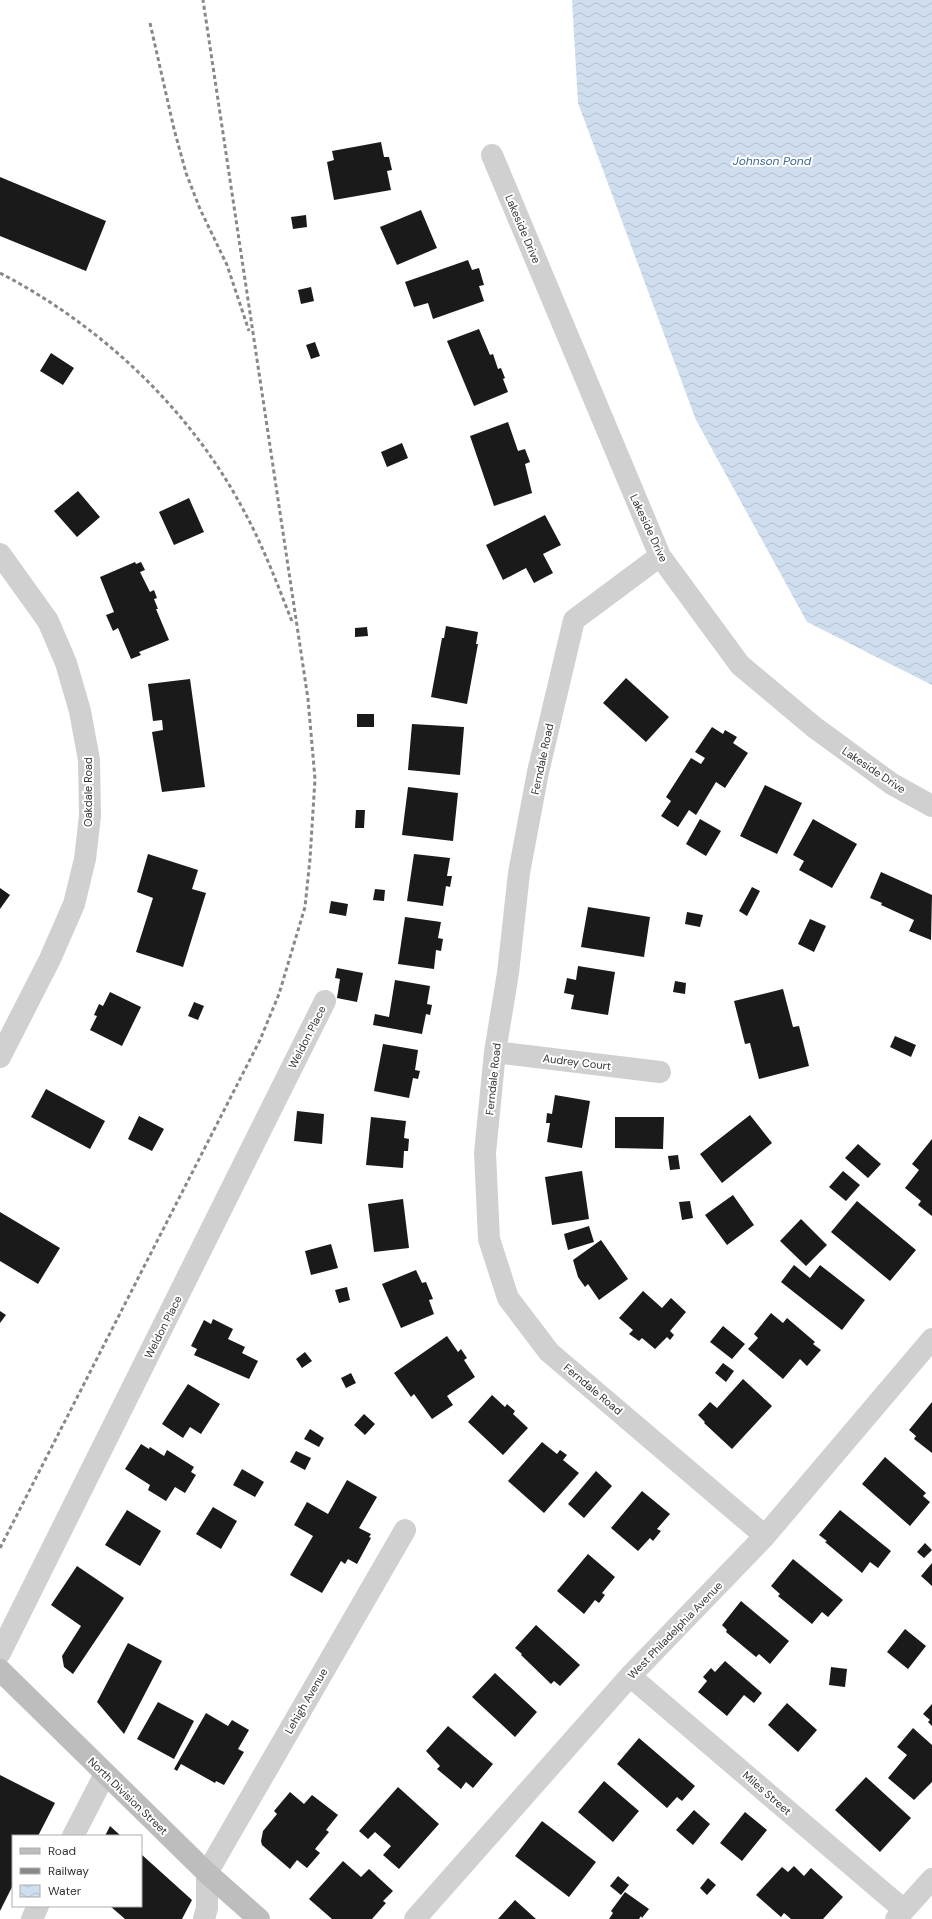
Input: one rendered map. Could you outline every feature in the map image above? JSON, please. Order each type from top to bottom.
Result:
[{"type":"street","name":"Lakeside Drive","points":[[492,155],[660,556],[740,665],[814,728],[892,784],[932,806]]},
{"type":"street","name":"Oakdale Road","points":[[0,554],[48,621],[66,663],[80,711],[89,760],[90,816],[85,859],[74,904],[50,958],[0,1058]]},
{"type":"street","name":"Ferndale Road","points":[[660,556],[574,620],[538,772],[520,865],[508,973],[495,1052],[485,1153],[489,1240],[508,1298],[549,1352],[764,1536]]},
{"type":"street","name":"Weldon Place","points":[[0,1653],[325,1002]]},
{"type":"street","name":"Audrey Court","points":[[495,1052],[660,1072]]},
{"type":"street","name":"West Philadelphia Avenue","points":[[415,1919],[630,1676],[764,1536],[932,1339]]},
{"type":"street","name":"Lehigh Avenue","points":[[207,1873],[404,1530]]},
{"type":"street","name":"North Division Street","points":[[0,1670],[104,1774],[207,1873],[259,1919]]},
{"type":"street","name":"Miles Street","points":[[630,1676],[900,1915]]},
{"type":"street","points":[[74,1835],[104,1774]]},
{"type":"street","points":[[204,1919],[207,1908],[207,1873]]},
{"type":"street","points":[[900,1915],[932,1879]]},
{"type":"street","points":[[32,1919],[38,1907]]},
{"type":"water","name":"Johnson Pond","points":[[572,0],[932,0],[932,685],[807,622],[696,420],[578,103]]},
{"type":"building","points":[[381,142],[384,157],[389,157],[392,170],[387,171],[391,190],[334,200],[327,162],[334,160],[332,151]]},
{"type":"building","points":[[0,177],[106,221],[86,271],[0,236]]},
{"type":"building","points":[[421,210],[437,248],[397,265],[380,227]]},
{"type":"building","points":[[306,215],[307,227],[293,229],[291,217]]},
{"type":"building","points":[[468,260],[472,270],[479,268],[484,285],[479,286],[484,301],[433,319],[428,303],[414,307],[405,282]]},
{"type":"building","points":[[311,287],[314,301],[301,304],[298,290]]},
{"type":"building","points":[[479,329],[490,355],[493,354],[498,369],[501,368],[508,392],[474,406],[447,341]]},
{"type":"building","points":[[315,342],[320,356],[311,359],[306,345]]},
{"type":"building","points":[[51,353],[74,368],[63,385],[40,371]]},
{"type":"building","points":[[508,422],[518,451],[525,449],[530,462],[525,464],[532,493],[494,506],[470,436]]},
{"type":"building","points":[[402,443],[408,458],[387,467],[381,452]]},
{"type":"building","points":[[78,491],[100,517],[77,537],[54,511]]},
{"type":"building","points":[[189,498],[204,532],[174,545],[159,512]]},
{"type":"building","points":[[545,515],[561,545],[543,554],[553,573],[534,583],[526,568],[503,580],[486,545]]},
{"type":"building","points":[[135,562],[136,564],[141,562],[145,570],[140,572],[150,592],[154,590],[157,598],[154,599],[158,609],[156,609],[169,640],[139,652],[141,655],[131,659],[118,628],[113,631],[106,615],[114,612],[100,577]]},
{"type":"building","points":[[446,626],[478,632],[476,644],[478,644],[467,704],[431,697],[442,638],[444,638]]},
{"type":"building","points":[[367,627],[368,636],[355,637],[355,628]]},
{"type":"building","points":[[626,678],[669,717],[646,742],[603,703]]},
{"type":"building","points":[[190,679],[205,787],[162,792],[152,732],[163,730],[162,720],[153,721],[148,684]]},
{"type":"building","points":[[357,714],[374,714],[374,727],[357,727]]},
{"type":"building","points":[[412,724],[464,727],[460,775],[408,770]]},
{"type":"building","points":[[712,727],[723,734],[725,730],[737,737],[733,743],[748,753],[725,788],[716,782],[696,815],[689,810],[678,827],[661,816],[671,801],[666,797],[691,758],[701,764],[705,758],[695,752]]},
{"type":"building","points":[[765,785],[802,803],[777,854],[740,836]]},
{"type":"building","points":[[408,787],[458,793],[453,841],[402,835]]},
{"type":"building","points":[[356,810],[365,810],[364,828],[355,828]]},
{"type":"building","points":[[700,819],[721,831],[706,856],[686,844]]},
{"type":"building","points":[[813,819],[857,844],[832,888],[799,870],[804,861],[793,855]]},
{"type":"building","points":[[148,854],[198,870],[192,889],[206,893],[183,967],[136,952],[153,898],[137,892]]},
{"type":"building","points":[[414,854],[450,858],[447,876],[452,876],[450,887],[446,886],[443,906],[407,901]]},
{"type":"building","points":[[881,872],[932,895],[931,940],[909,931],[914,920],[881,905],[882,903],[870,898]]},
{"type":"building","points":[[752,887],[760,891],[747,916],[739,911]]},
{"type":"building","points":[[0,888],[10,895],[0,909]]},
{"type":"building","points":[[375,889],[385,890],[384,901],[373,900]]},
{"type":"building","points":[[331,901],[348,904],[346,916],[329,913]]},
{"type":"building","points":[[588,907],[650,917],[644,957],[581,947]]},
{"type":"building","points":[[687,912],[703,915],[700,927],[685,924]]},
{"type":"building","points":[[405,917],[441,922],[438,938],[443,939],[441,951],[436,950],[434,969],[398,964]]},
{"type":"building","points":[[810,919],[826,926],[814,952],[798,944]]},
{"type":"building","points":[[578,966],[615,972],[608,1015],[571,1009],[574,995],[564,993],[567,978],[576,980]]},
{"type":"building","points":[[337,968],[363,973],[357,1002],[337,998],[340,979],[335,978]]},
{"type":"building","points":[[395,980],[430,986],[427,1004],[432,1005],[430,1015],[426,1014],[422,1034],[373,1025],[375,1014],[389,1017]]},
{"type":"building","points":[[675,981],[686,983],[685,994],[673,992]]},
{"type":"building","points":[[783,989],[793,1027],[799,1026],[809,1066],[759,1079],[750,1043],[745,1044],[734,1001]]},
{"type":"building","points":[[110,992],[141,1007],[122,1046],[90,1030],[97,1016],[94,1015],[99,1004],[103,1006]]},
{"type":"building","points":[[194,1002],[204,1006],[198,1020],[188,1016]]},
{"type":"building","points":[[895,1036],[916,1045],[911,1057],[890,1047]]},
{"type":"building","points":[[383,1044],[418,1050],[415,1070],[420,1071],[418,1079],[413,1078],[409,1098],[374,1091]]},
{"type":"building","points":[[46,1089],[105,1121],[90,1149],[31,1117]]},
{"type":"building","points":[[555,1095],[590,1101],[582,1148],[547,1142],[550,1123],[546,1123],[547,1113],[552,1114]]},
{"type":"building","points":[[297,1111],[324,1114],[322,1144],[294,1141]]},
{"type":"building","points":[[750,1115],[772,1143],[722,1183],[700,1154]]},
{"type":"building","points":[[139,1116],[164,1129],[152,1151],[128,1139]]},
{"type":"building","points":[[371,1117],[406,1121],[404,1138],[409,1139],[408,1151],[404,1151],[403,1168],[366,1165]]},
{"type":"building","points":[[615,1117],[664,1117],[663,1149],[615,1148]]},
{"type":"building","points":[[932,1139],[932,1216],[918,1205],[921,1201],[905,1188],[919,1170],[912,1164]]},
{"type":"building","points":[[858,1144],[881,1164],[868,1178],[845,1158]]},
{"type":"building","points":[[678,1155],[680,1169],[670,1170],[668,1156]]},
{"type":"building","points":[[582,1171],[589,1219],[552,1225],[545,1177]]},
{"type":"building","points":[[843,1171],[860,1185],[846,1201],[829,1187]]},
{"type":"building","points":[[733,1195],[754,1225],[727,1245],[705,1215]]},
{"type":"building","points":[[403,1199],[409,1248],[374,1252],[368,1204]]},
{"type":"building","points":[[690,1201],[693,1218],[682,1220],[679,1202]]},
{"type":"building","points":[[857,1201],[916,1250],[890,1281],[831,1232]]},
{"type":"building","points":[[0,1212],[60,1248],[38,1284],[0,1261]]},
{"type":"building","points":[[801,1219],[827,1245],[806,1266],[780,1241]]},
{"type":"building","points":[[589,1226],[594,1242],[568,1250],[564,1234]]},
{"type":"building","points":[[601,1240],[628,1279],[599,1300],[588,1284],[585,1287],[578,1277],[573,1260]]},
{"type":"building","points":[[331,1244],[338,1268],[311,1275],[305,1251]]},
{"type":"building","points":[[794,1265],[810,1278],[820,1265],[865,1300],[842,1330],[781,1282]]},
{"type":"building","points":[[416,1270],[422,1283],[426,1282],[433,1299],[429,1300],[434,1314],[401,1328],[382,1284]]},
{"type":"building","points":[[347,1287],[350,1300],[339,1303],[335,1290]]},
{"type":"building","points":[[643,1291],[662,1308],[671,1298],[686,1312],[670,1331],[674,1335],[670,1340],[667,1337],[655,1349],[642,1338],[639,1341],[629,1334],[633,1330],[619,1318]]},
{"type":"building","points":[[0,1311],[6,1315],[0,1323]]},
{"type":"building","points":[[771,1313],[783,1323],[787,1318],[815,1342],[813,1344],[821,1350],[807,1366],[800,1359],[783,1379],[748,1349],[758,1338],[754,1334]]},
{"type":"building","points":[[213,1319],[233,1329],[228,1339],[245,1347],[242,1353],[258,1361],[249,1379],[194,1355],[197,1349],[191,1346],[204,1320],[211,1324]]},
{"type":"building","points":[[723,1326],[745,1344],[732,1359],[710,1342]]},
{"type":"building","points":[[447,1336],[458,1352],[461,1349],[467,1358],[464,1360],[475,1377],[447,1396],[453,1405],[432,1419],[414,1394],[411,1397],[394,1373]]},
{"type":"building","points":[[305,1352],[312,1361],[302,1368],[296,1359]]},
{"type":"building","points":[[723,1363],[734,1371],[726,1382],[715,1373]]},
{"type":"building","points":[[351,1373],[356,1383],[346,1388],[341,1378]]},
{"type":"building","points":[[743,1379],[772,1406],[732,1449],[704,1423],[705,1422],[698,1415],[710,1402],[717,1408]]},
{"type":"building","points":[[188,1384],[220,1404],[201,1434],[190,1427],[183,1438],[162,1424]]},
{"type":"building","points":[[492,1395],[505,1407],[507,1404],[515,1411],[513,1414],[528,1428],[503,1455],[468,1422]]},
{"type":"building","points":[[932,1402],[932,1453],[914,1439],[916,1436],[909,1430]]},
{"type":"building","points":[[364,1414],[375,1424],[365,1435],[354,1425]]},
{"type":"building","points":[[310,1429],[324,1438],[319,1447],[304,1439]]},
{"type":"building","points":[[542,1442],[557,1454],[560,1450],[567,1455],[563,1460],[579,1473],[544,1513],[508,1481]]},
{"type":"building","points":[[141,1444],[149,1449],[150,1447],[164,1456],[167,1450],[194,1467],[191,1472],[196,1475],[185,1493],[175,1487],[166,1501],[148,1490],[150,1485],[125,1469]]},
{"type":"building","points":[[296,1451],[311,1458],[305,1470],[290,1462]]},
{"type":"building","points":[[885,1457],[926,1493],[923,1496],[930,1502],[910,1526],[862,1484]]},
{"type":"building","points":[[242,1469],[264,1482],[255,1497],[233,1485]]},
{"type":"building","points":[[596,1471],[612,1486],[584,1518],[568,1504]]},
{"type":"building","points":[[347,1480],[377,1497],[359,1528],[371,1534],[369,1537],[371,1538],[357,1564],[348,1559],[345,1564],[341,1561],[322,1593],[290,1575],[313,1536],[294,1525],[307,1502],[328,1514]]},
{"type":"building","points":[[642,1491],[670,1514],[657,1529],[661,1531],[653,1541],[650,1538],[638,1551],[611,1528]]},
{"type":"building","points":[[213,1507],[237,1521],[221,1549],[196,1534]]},
{"type":"building","points":[[127,1510],[161,1531],[140,1566],[105,1545]]},
{"type":"building","points":[[840,1510],[891,1551],[878,1568],[870,1562],[862,1573],[825,1542],[827,1541],[819,1535]]},
{"type":"building","points":[[925,1543],[932,1550],[924,1558],[917,1552]]},
{"type":"building","points":[[588,1554],[615,1577],[602,1593],[605,1595],[599,1603],[595,1600],[584,1614],[557,1591]]},
{"type":"building","points":[[793,1559],[843,1600],[828,1617],[822,1612],[812,1624],[778,1596],[780,1594],[771,1586]]},
{"type":"building","points":[[932,1563],[932,1586],[921,1576]]},
{"type":"building","points":[[77,1566],[124,1598],[73,1674],[64,1667],[62,1656],[81,1626],[51,1605]]},
{"type":"building","points":[[741,1601],[789,1641],[770,1664],[759,1654],[756,1657],[726,1632],[727,1630],[722,1625]]},
{"type":"building","points":[[536,1625],[580,1665],[560,1686],[554,1681],[551,1684],[515,1648]]},
{"type":"building","points":[[905,1629],[926,1646],[908,1669],[887,1652]]},
{"type":"building","points":[[128,1643],[162,1661],[124,1734],[97,1702]]},
{"type":"building","points":[[725,1661],[762,1693],[754,1703],[744,1695],[727,1716],[698,1692],[707,1681],[703,1677],[711,1668],[715,1672]]},
{"type":"building","points":[[831,1667],[847,1669],[845,1687],[829,1685]]},
{"type":"building","points":[[495,1673],[537,1712],[515,1737],[472,1697]]},
{"type":"building","points":[[158,1702],[194,1721],[174,1759],[137,1739]]},
{"type":"building","points":[[787,1703],[817,1730],[798,1752],[768,1725]]},
{"type":"building","points":[[932,1704],[932,1726],[928,1722],[930,1720],[923,1714]]},
{"type":"building","points":[[206,1713],[228,1726],[232,1720],[249,1730],[238,1749],[244,1752],[224,1785],[216,1781],[215,1783],[181,1764],[177,1771],[174,1769]]},
{"type":"building","points":[[448,1726],[493,1764],[473,1788],[466,1782],[461,1789],[437,1769],[440,1766],[426,1751]]},
{"type":"building","points":[[913,1728],[932,1745],[932,1782],[914,1800],[888,1778],[907,1755],[897,1747]]},
{"type":"building","points":[[639,1738],[695,1786],[682,1801],[677,1797],[667,1808],[617,1764]]},
{"type":"building","points":[[0,1775],[55,1803],[39,1835],[12,1835],[12,1887],[0,1911]]},
{"type":"building","points":[[866,1777],[911,1818],[880,1852],[835,1810]]},
{"type":"building","points":[[604,1781],[639,1811],[613,1842],[578,1812]]},
{"type":"building","points":[[398,1787],[439,1824],[399,1869],[383,1855],[391,1846],[375,1832],[368,1839],[359,1831]]},
{"type":"building","points":[[290,1792],[304,1804],[312,1795],[338,1815],[326,1830],[329,1832],[315,1849],[320,1853],[307,1868],[297,1860],[290,1869],[262,1845],[261,1841],[263,1831],[277,1814],[274,1811]]},
{"type":"building","points":[[694,1810],[710,1824],[693,1845],[676,1830]]},
{"type":"building","points":[[745,1812],[767,1830],[742,1861],[720,1843]]},
{"type":"building","points":[[542,1821],[596,1862],[569,1897],[515,1856]]},
{"type":"building","points":[[110,1826],[120,1835],[106,1835]]},
{"type":"building","points":[[142,1855],[192,1900],[182,1919],[125,1919],[111,1907],[142,1907]]},
{"type":"building","points":[[343,1861],[361,1877],[369,1869],[393,1891],[383,1901],[386,1903],[372,1919],[332,1919],[309,1899]]},
{"type":"building","points":[[794,1866],[804,1876],[811,1868],[843,1897],[823,1919],[791,1919],[784,1913],[781,1917],[756,1895],[782,1867],[788,1872]]},
{"type":"building","points":[[618,1876],[629,1885],[621,1895],[610,1886]]},
{"type":"building","points":[[708,1878],[716,1885],[707,1895],[700,1888]]},
{"type":"building","points":[[625,1892],[649,1909],[642,1918],[641,1916],[639,1919],[609,1919],[613,1913],[611,1911]]},
{"type":"building","points":[[515,1900],[536,1919],[498,1919]]},
{"type":"railway","points":[[0,1548],[260,1040],[279,994],[305,907],[310,859],[315,779],[308,699],[203,0]]},
{"type":"railway","points":[[150,23],[174,129],[186,173],[200,209],[227,265],[249,331]]},
{"type":"railway","points":[[0,273],[38,294],[108,345],[141,375],[171,406],[199,440],[245,513],[265,553],[293,624]]}]
